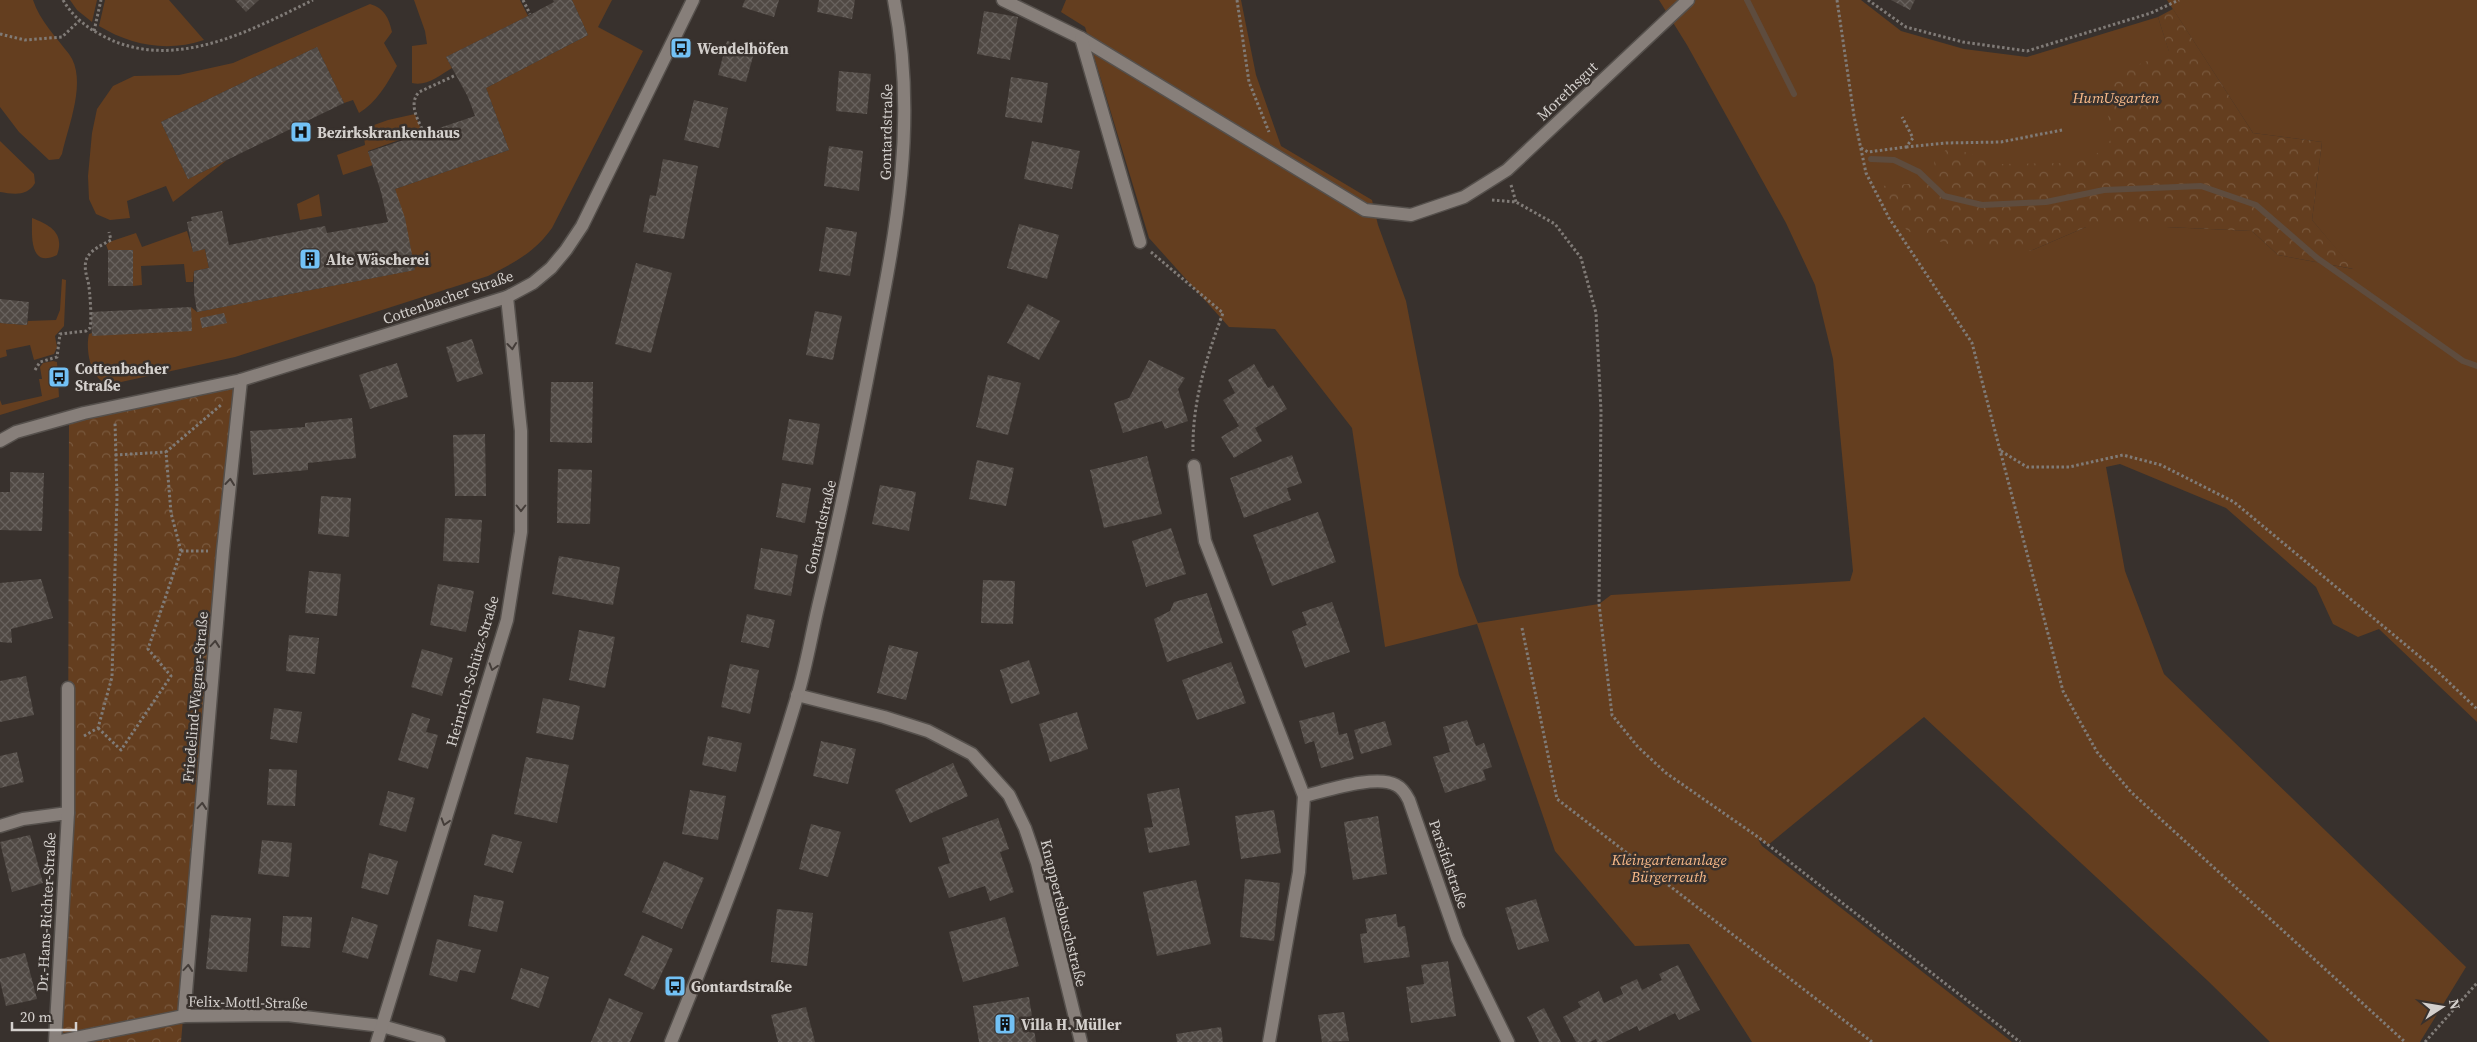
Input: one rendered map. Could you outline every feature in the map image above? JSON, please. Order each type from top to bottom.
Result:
[{"type":"street","name":"Cottenbacher Straße","points":[[0,442],[16,432],[84,413],[241,384],[507,298],[533,284],[551,268],[582,226],[693,0]]},
{"type":"street","name":"Gontardstraße","points":[[671,1042],[730,899],[798,696],[844,499],[889,265],[903,178],[906,102],[902,55],[894,0]]},
{"type":"street","points":[[1003,0],[1081,38],[1140,242]]},
{"type":"street","name":"Morethsgut","points":[[1081,38],[1365,210],[1411,215],[1464,197],[1507,170],[1688,0]]},
{"type":"street","name":"Heinrich-Schütz-Straße","points":[[377,1042],[507,620],[521,522],[521,431],[507,298]]},
{"type":"street","name":"Friedelind-Wagner-Straße","points":[[184,1016],[223,551],[241,384]]},
{"type":"street","points":[[1194,466],[1205,541],[1304,796],[1299,872],[1269,1042]]},
{"type":"street","name":"Dr.-Hans-Richter-Straße","points":[[56,1042],[68,813],[68,688]]},
{"type":"street","name":"Knappertsbuschstraße","points":[[798,696],[884,717],[928,731],[972,754],[1009,795],[1025,828],[1037,864],[1081,1042]]},
{"type":"street","name":"Parsifalstraße","points":[[1304,796],[1373,781],[1396,785],[1404,791],[1409,800],[1457,938],[1508,1042]]},
{"type":"street","points":[[0,826],[23,819],[68,813]]},
{"type":"street","name":"Felix-Mottl-Straße","points":[[56,1042],[184,1016],[287,1015],[382,1026],[439,1042]]},
{"type":"path","points":[[63,0],[78,21],[113,41],[136,49],[176,51],[221,40],[313,0]]},
{"type":"path","points":[[94,31],[101,0]]},
{"type":"path","points":[[523,0],[530,14]]},
{"type":"path","points":[[1237,0],[1249,82],[1278,158]]},
{"type":"path","points":[[1837,0],[1866,173],[1889,218],[1972,343],[2063,691],[2096,752],[2131,792],[2405,1042]]},
{"type":"path","points":[[1868,0],[1906,27],[1963,42],[2028,51],[2151,14],[2179,0]]},
{"type":"path","points":[[0,34],[25,40],[62,37],[78,21]]},
{"type":"path","points":[[424,133],[414,112],[415,96],[419,92],[456,75]]},
{"type":"path","points":[[1902,117],[1913,138],[1906,147]]},
{"type":"path","points":[[1861,148],[1868,152],[1946,143],[2001,142],[2062,130]]},
{"type":"path","points":[[1464,197],[1516,202],[1555,224],[1581,258],[1596,313],[1601,411],[1599,604],[1612,715],[1638,748],[1666,773],[1763,841],[2020,1042]]},
{"type":"path","points":[[35,370],[40,362],[57,357],[60,334],[86,331],[90,328],[88,281],[84,272],[84,264],[92,250],[111,240],[109,232]]},
{"type":"path","points":[[1140,242],[1223,313],[1208,355],[1193,424],[1194,466]]},
{"type":"path","points":[[116,455],[166,452],[241,384]]},
{"type":"path","points":[[69,744],[98,728],[112,677],[117,497],[114,407]]},
{"type":"path","points":[[2000,450],[2027,467],[2069,467],[2124,455],[2161,465],[2218,492],[2234,502],[2437,671],[2477,709]]},
{"type":"path","points":[[98,728],[121,750],[171,676],[148,649],[181,551],[171,513],[166,452]]},
{"type":"path","points":[[181,551],[223,551]]},
{"type":"path","points":[[1522,628],[1557,799],[1872,1042]]},
{"type":"path","points":[[2426,1042],[2477,983]]},
{"type":"green space","points":[[0,0],[33,0],[44,22],[69,54],[74,65],[77,77],[75,103],[62,154],[59,159],[49,160],[19,132],[0,107]]},
{"type":"green space","points":[[70,0],[97,0],[92,22],[77,10]]},
{"type":"green space","points":[[105,0],[169,0],[204,40],[191,44],[164,46],[150,45],[124,38],[99,26]]},
{"type":"green space","points":[[414,0],[520,0],[528,16],[446,57],[452,68],[433,80],[417,84],[412,83],[412,46],[427,44],[425,31]]},
{"type":"green space","points":[[572,0],[612,0],[598,27],[643,51],[552,228],[531,250],[488,276],[235,357],[112,384],[105,383],[94,373],[88,349],[89,334],[92,333],[92,336],[191,307],[197,312],[414,270],[395,189],[509,150],[486,88],[588,35]]},
{"type":"green space","points":[[1066,0],[1241,0],[1256,75],[1281,146],[1372,200],[1378,225],[1406,301],[1459,575],[1478,623],[1599,604],[1611,595],[1850,581],[1853,571],[1833,359],[1815,285],[1786,223],[1687,45],[1659,0],[1861,0],[1901,31],[1964,49],[2027,57],[2158,17],[2199,144],[2030,251],[2086,227],[2167,227],[2252,231],[2278,255],[2353,269],[2312,220],[2322,142],[2253,133],[2167,0],[2477,0],[2477,722],[2379,629],[2358,637],[2333,624],[2316,587],[2226,508],[2120,464],[2106,467],[2125,571],[2164,674],[2466,967],[2420,1042],[2270,1042],[2208,981],[1924,717],[1768,845],[1758,839],[1762,846],[2012,1042],[1752,1042],[1689,944],[1635,946],[1555,851],[1477,624],[1385,647],[1352,428],[1275,329],[1229,327],[1149,238],[1085,27],[1061,12]]},
{"type":"green space","points":[[370,4],[379,8],[389,22],[392,32],[384,43],[397,66],[381,92],[365,109],[359,113],[353,100],[344,103],[317,47],[161,122],[188,179],[227,160],[173,202],[166,186],[127,201],[130,218],[110,220],[96,214],[89,199],[88,176],[92,133],[97,109],[113,86],[134,76],[179,75],[233,63]]},
{"type":"green space","name":"HumUsgarten","points":[[2173,9],[2253,133],[2322,142],[2312,220],[2354,269],[2278,255],[2252,231],[2167,227],[2086,227],[2030,251],[1957,247],[1907,231],[1882,186],[1937,182],[1934,161],[1949,147],[2002,164],[2076,163],[2104,150],[2113,136],[2102,92],[2130,68],[2169,52],[2158,17]]},
{"type":"green space","points":[[415,114],[422,132],[368,151],[373,165],[343,175],[337,155],[365,145],[363,129],[388,120]]},
{"type":"green space","points":[[0,141],[34,174],[35,183],[28,191],[24,193],[0,192]]},
{"type":"green space","points":[[319,194],[322,216],[300,220],[297,204]]},
{"type":"green space","points":[[32,218],[50,227],[57,235],[59,247],[57,255],[41,258],[37,254],[33,241]]},
{"type":"green space","points":[[187,231],[193,251],[205,249],[209,268],[194,271],[193,282],[186,282],[184,264],[141,266],[142,285],[133,286],[133,250],[108,250],[106,245],[109,242],[136,233],[142,247]]},
{"type":"green space","points":[[62,279],[66,280],[64,326],[55,336],[57,347],[54,354],[34,360],[30,345],[6,350],[7,356],[0,358],[0,323],[27,325],[28,321],[56,320],[60,310]]},
{"type":"green space","points":[[57,362],[59,397],[0,415],[0,400],[2,405],[42,396],[39,379],[42,379],[40,367],[43,363]]},
{"type":"green space","points":[[240,380],[222,552],[181,1042],[55,1042],[68,813],[69,418]]},
{"type":"building","points":[[235,0],[259,0],[246,12]]},
{"type":"building","points":[[553,0],[572,0],[588,35],[486,88],[509,150],[395,189],[405,218],[415,270],[197,312],[194,293],[194,271],[209,268],[205,249],[193,252],[187,222],[192,221],[191,217],[222,211],[229,245],[325,226],[327,233],[388,222],[381,192],[368,152],[475,116],[468,97],[446,57],[528,16],[554,2]]},
{"type":"building","points":[[745,0],[779,0],[774,17],[742,7]]},
{"type":"building","points":[[819,0],[855,0],[852,19],[817,12]]},
{"type":"building","points":[[1891,0],[1915,0],[1910,10]]},
{"type":"building","points":[[984,11],[1018,17],[1010,60],[977,54]]},
{"type":"building","points":[[727,41],[755,49],[746,82],[718,75]]},
{"type":"building","points":[[317,47],[344,103],[188,179],[161,122]]},
{"type":"building","points":[[839,71],[871,74],[867,114],[836,111]]},
{"type":"building","points":[[1011,77],[1048,83],[1042,123],[1005,117]]},
{"type":"building","points":[[694,100],[728,108],[719,148],[684,140]]},
{"type":"building","points":[[1032,141],[1080,151],[1072,189],[1024,179]]},
{"type":"building","points":[[829,146],[863,151],[859,191],[824,186]]},
{"type":"building","points":[[663,159],[698,166],[684,239],[643,232],[650,195],[656,196]]},
{"type":"building","points":[[1019,224],[1059,235],[1047,279],[1007,268]]},
{"type":"building","points":[[826,227],[857,232],[850,276],[819,271]]},
{"type":"building","points":[[108,250],[133,250],[133,286],[108,286]]},
{"type":"building","points":[[636,263],[672,273],[651,353],[615,344]]},
{"type":"building","points":[[0,299],[29,302],[27,325],[0,323]]},
{"type":"building","points":[[1028,304],[1060,321],[1039,360],[1007,343]]},
{"type":"building","points":[[191,307],[192,331],[92,336],[91,312]]},
{"type":"building","points":[[815,311],[842,316],[833,360],[806,355]]},
{"type":"building","points":[[224,313],[227,323],[202,328],[200,318]]},
{"type":"building","points":[[472,339],[483,374],[457,382],[446,347]]},
{"type":"building","points":[[1149,360],[1185,378],[1178,389],[1188,421],[1165,429],[1162,421],[1123,433],[1114,403],[1129,398]]},
{"type":"building","points":[[397,363],[408,397],[370,409],[359,375]]},
{"type":"building","points":[[1254,364],[1268,388],[1273,385],[1287,409],[1255,428],[1262,441],[1234,458],[1221,437],[1239,426],[1223,400],[1235,393],[1228,380]]},
{"type":"building","points":[[988,375],[1021,383],[1008,435],[976,427]]},
{"type":"building","points":[[551,382],[593,382],[592,443],[550,442]]},
{"type":"building","points":[[352,418],[356,458],[308,463],[308,470],[253,475],[250,431],[305,427],[305,423]]},
{"type":"building","points":[[789,419],[820,424],[813,465],[782,460]]},
{"type":"building","points":[[485,434],[486,496],[455,496],[453,435]]},
{"type":"building","points":[[1292,455],[1302,483],[1287,488],[1291,500],[1244,518],[1230,478]]},
{"type":"building","points":[[1147,456],[1162,514],[1104,528],[1090,470]]},
{"type":"building","points":[[977,460],[1014,468],[1006,506],[969,499]]},
{"type":"building","points":[[558,469],[592,470],[590,524],[557,523]]},
{"type":"building","points":[[10,472],[44,473],[42,531],[0,530],[0,492],[10,492]]},
{"type":"building","points":[[782,483],[811,488],[805,523],[776,517]]},
{"type":"building","points":[[880,485],[916,492],[909,531],[872,524]]},
{"type":"building","points":[[321,496],[351,498],[349,537],[318,534]]},
{"type":"building","points":[[1318,512],[1336,562],[1272,586],[1253,535]]},
{"type":"building","points":[[445,518],[482,520],[479,563],[443,561]]},
{"type":"building","points":[[1171,528],[1186,574],[1146,587],[1132,541]]},
{"type":"building","points":[[761,548],[798,555],[791,596],[754,589]]},
{"type":"building","points":[[559,556],[620,567],[613,605],[552,594]]},
{"type":"building","points":[[309,571],[341,574],[337,616],[305,613]]},
{"type":"building","points":[[41,579],[53,618],[11,629],[12,643],[0,642],[0,583]]},
{"type":"building","points":[[983,580],[1015,581],[1013,624],[981,623]]},
{"type":"building","points":[[438,584],[474,591],[466,632],[430,625]]},
{"type":"building","points":[[1207,593],[1223,643],[1167,662],[1154,619],[1170,611],[1174,602]]},
{"type":"building","points":[[1332,602],[1350,652],[1305,668],[1292,631],[1307,625],[1302,612]]},
{"type":"building","points":[[747,614],[775,620],[769,648],[741,642]]},
{"type":"building","points":[[579,630],[615,637],[605,688],[569,680]]},
{"type":"building","points":[[289,635],[319,638],[315,674],[286,671]]},
{"type":"building","points":[[889,645],[918,652],[906,700],[877,693]]},
{"type":"building","points":[[422,649],[453,658],[442,696],[411,687]]},
{"type":"building","points":[[1029,660],[1040,694],[1011,704],[1000,670]]},
{"type":"building","points":[[1231,662],[1246,703],[1197,720],[1182,680]]},
{"type":"building","points":[[730,664],[759,670],[750,714],[721,707]]},
{"type":"building","points":[[26,676],[34,715],[0,722],[0,681]]},
{"type":"building","points":[[543,698],[580,706],[573,740],[536,733]]},
{"type":"building","points":[[274,708],[302,712],[297,743],[270,739]]},
{"type":"building","points":[[1077,712],[1088,749],[1050,762],[1039,724]]},
{"type":"building","points":[[1334,712],[1339,735],[1347,733],[1354,759],[1321,768],[1314,741],[1305,744],[1299,721]]},
{"type":"building","points":[[412,713],[430,719],[426,732],[438,735],[428,769],[398,760]]},
{"type":"building","points":[[1467,720],[1476,746],[1484,743],[1492,767],[1483,770],[1486,780],[1445,793],[1433,757],[1450,752],[1443,727]]},
{"type":"building","points":[[1385,721],[1392,745],[1361,754],[1354,730]]},
{"type":"building","points":[[708,736],[742,743],[736,772],[702,765]]},
{"type":"building","points":[[821,741],[856,749],[848,784],[813,776]]},
{"type":"building","points":[[17,752],[24,782],[0,788],[0,756]]},
{"type":"building","points":[[526,757],[569,765],[557,823],[514,814]]},
{"type":"building","points":[[953,763],[968,796],[910,823],[895,790]]},
{"type":"building","points":[[269,769],[297,770],[295,806],[267,805]]},
{"type":"building","points":[[1179,788],[1190,845],[1149,853],[1144,828],[1153,827],[1147,794]]},
{"type":"building","points":[[690,790],[726,796],[718,840],[682,834]]},
{"type":"building","points":[[388,791],[415,798],[406,832],[379,825]]},
{"type":"building","points":[[1274,810],[1281,853],[1241,859],[1235,816]]},
{"type":"building","points":[[1378,816],[1387,874],[1353,880],[1344,822]]},
{"type":"building","points":[[998,818],[1009,849],[1000,852],[1014,892],[990,901],[985,886],[949,898],[938,867],[950,863],[942,838]]},
{"type":"building","points":[[811,824],[841,832],[828,877],[799,869]]},
{"type":"building","points":[[492,834],[522,842],[513,873],[484,865]]},
{"type":"building","points":[[30,835],[43,883],[12,892],[0,842]]},
{"type":"building","points":[[262,840],[292,843],[289,877],[258,874]]},
{"type":"building","points":[[369,853],[398,861],[388,895],[361,888]]},
{"type":"building","points":[[664,861],[704,878],[682,929],[642,912]]},
{"type":"building","points":[[1245,879],[1280,883],[1274,941],[1240,937]]},
{"type":"building","points":[[1196,880],[1211,944],[1157,956],[1143,892]]},
{"type":"building","points":[[474,895],[504,901],[497,932],[468,926]]},
{"type":"building","points":[[1536,899],[1549,941],[1518,950],[1505,908]]},
{"type":"building","points":[[777,909],[813,913],[807,966],[771,962]]},
{"type":"building","points":[[1396,914],[1398,927],[1405,926],[1410,957],[1364,963],[1360,934],[1367,933],[1365,919]]},
{"type":"building","points":[[211,915],[251,918],[247,972],[206,969]]},
{"type":"building","points":[[283,916],[312,917],[310,948],[281,946]]},
{"type":"building","points":[[352,917],[378,925],[368,959],[342,952]]},
{"type":"building","points":[[1005,917],[1019,966],[963,982],[949,932]]},
{"type":"building","points":[[642,935],[673,949],[654,990],[624,975]]},
{"type":"building","points":[[437,939],[481,950],[475,973],[460,970],[457,982],[429,975]]},
{"type":"building","points":[[25,953],[37,999],[6,1006],[0,981],[0,959]]},
{"type":"building","points":[[1448,961],[1456,1016],[1411,1023],[1406,987],[1424,984],[1421,965]]},
{"type":"building","points":[[1678,965],[1700,1010],[1679,1020],[1675,1013],[1639,1031],[1637,1026],[1605,1042],[1597,1042],[1596,1039],[1590,1042],[1576,1042],[1563,1017],[1581,1007],[1578,1002],[1599,991],[1604,1003],[1623,994],[1620,987],[1637,979],[1642,990],[1662,980],[1659,974]]},
{"type":"building","points":[[521,968],[549,977],[539,1008],[511,999]]},
{"type":"building","name":"Villa H. Müller","points":[[1029,997],[1036,1042],[979,1042],[973,1006]]},
{"type":"building","points":[[609,998],[643,1013],[630,1042],[591,1042]]},
{"type":"building","points":[[806,1007],[815,1042],[778,1042],[771,1015]]},
{"type":"building","points":[[1544,1008],[1561,1042],[1539,1042],[1527,1017]]},
{"type":"building","points":[[1344,1012],[1349,1041],[1322,1042],[1318,1015]]},
{"type":"building","points":[[1221,1027],[1223,1042],[1177,1042],[1176,1034]]},
{"type":"waterway","points":[[1747,0],[1794,94]]},
{"type":"waterway","points":[[1871,159],[1894,160],[1919,172],[1944,196],[1982,205],[2046,202],[2104,190],[2201,186],[2256,205],[2317,258],[2463,361],[2477,366]]},
{"type":"place","name":"Wendelhöfen","points":[[681,48]]},
{"type":"place","name":"Bezirkskrankenhaus","points":[[301,132]]},
{"type":"place","name":"Alte Wäscherei","points":[[310,259]]},
{"type":"place","name":"Cottenbacher Straße","points":[[59,377]]},
{"type":"place","name":"Gontardstraße","points":[[675,986]]},
{"type":"place","name":"Villa H. Müller","points":[[1005,1024]]},
{"type":"park label","name":"Kleingartenanlage Bürgerreuth","points":[[1669,868]]}]
